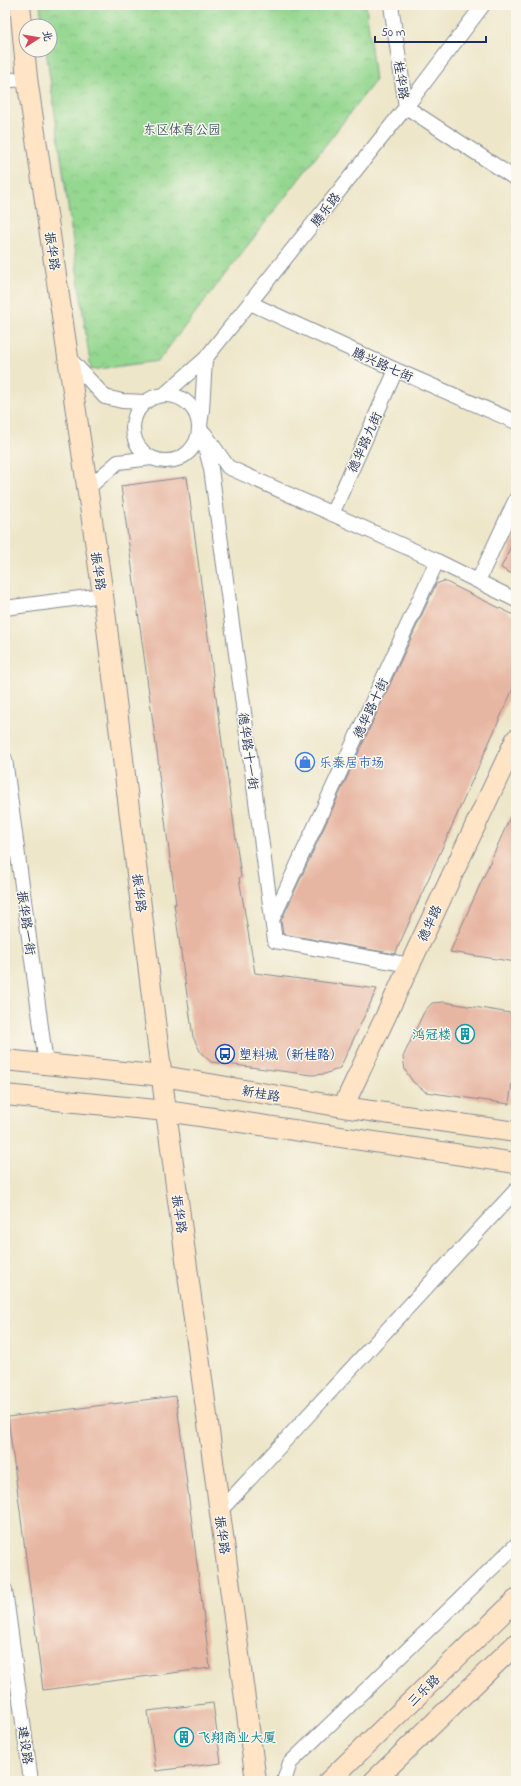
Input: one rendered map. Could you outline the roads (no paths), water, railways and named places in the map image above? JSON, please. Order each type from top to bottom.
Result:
[{"type":"street","name":"振华路","points":[[20,5],[27,78],[103,596],[166,1111],[256,1781]]},
{"type":"street","name":"桂华路","points":[[391,5],[406,107]]},
{"type":"street","name":"腾乐路","points":[[165,394],[205,359],[406,107],[483,5]]},
{"type":"street","points":[[5,81],[27,78]]},
{"type":"street","points":[[406,107],[516,179]]},
{"type":"street","name":"腾兴路七街","points":[[250,303],[396,370],[516,422]]},
{"type":"street","points":[[69,358],[105,397],[122,401],[145,402]]},
{"type":"street","points":[[88,488],[118,462],[152,458],[163,461],[174,460],[185,455],[193,447],[198,437],[200,426],[205,359]]},
{"type":"street","name":"德华路九街","points":[[332,514],[396,370]]},
{"type":"street","points":[[152,458],[143,451],[136,441],[133,430],[134,419],[139,409],[145,402],[154,396],[165,394],[175,395],[188,403],[197,416],[200,426],[228,467],[437,561],[516,600]]},
{"type":"street","name":"德华路十一街","points":[[200,426],[210,469],[275,941],[410,965]]},
{"type":"street","points":[[478,581],[516,499]]},
{"type":"street","name":"德华路十街","points":[[272,920],[437,561]]},
{"type":"street","points":[[5,608],[103,596]]},
{"type":"street","name":"德华路","points":[[343,1107],[516,739]]},
{"type":"street","name":"振华路一街","points":[[5,759],[46,1064]]},
{"type":"street","name":"新桂路","points":[[5,1060],[162,1076],[343,1107],[516,1132]]},
{"type":"street","points":[[5,1095],[166,1111],[516,1163]]},
{"type":"street","points":[[220,1510],[516,1190]]},
{"type":"street","points":[[284,1781],[290,1763],[516,1545]]},
{"type":"street","name":"建设路","points":[[5,1590],[31,1781]]},
{"type":"street","name":"三乐路","points":[[329,1781],[516,1600]]},
{"type":"street","points":[[374,1781],[516,1644]]},
{"type":"place","name":"乐泰居市场","points":[[305,762]]},
{"type":"place","name":"鸿冠楼","points":[[465,1034]]},
{"type":"place","name":"塑料城（新桂路）","points":[[225,1054]]},
{"type":"place","name":"飞翔商业大厦","points":[[184,1737]]},
{"type":"park label","name":"东区体育公园","points":[[182,129]]}]
